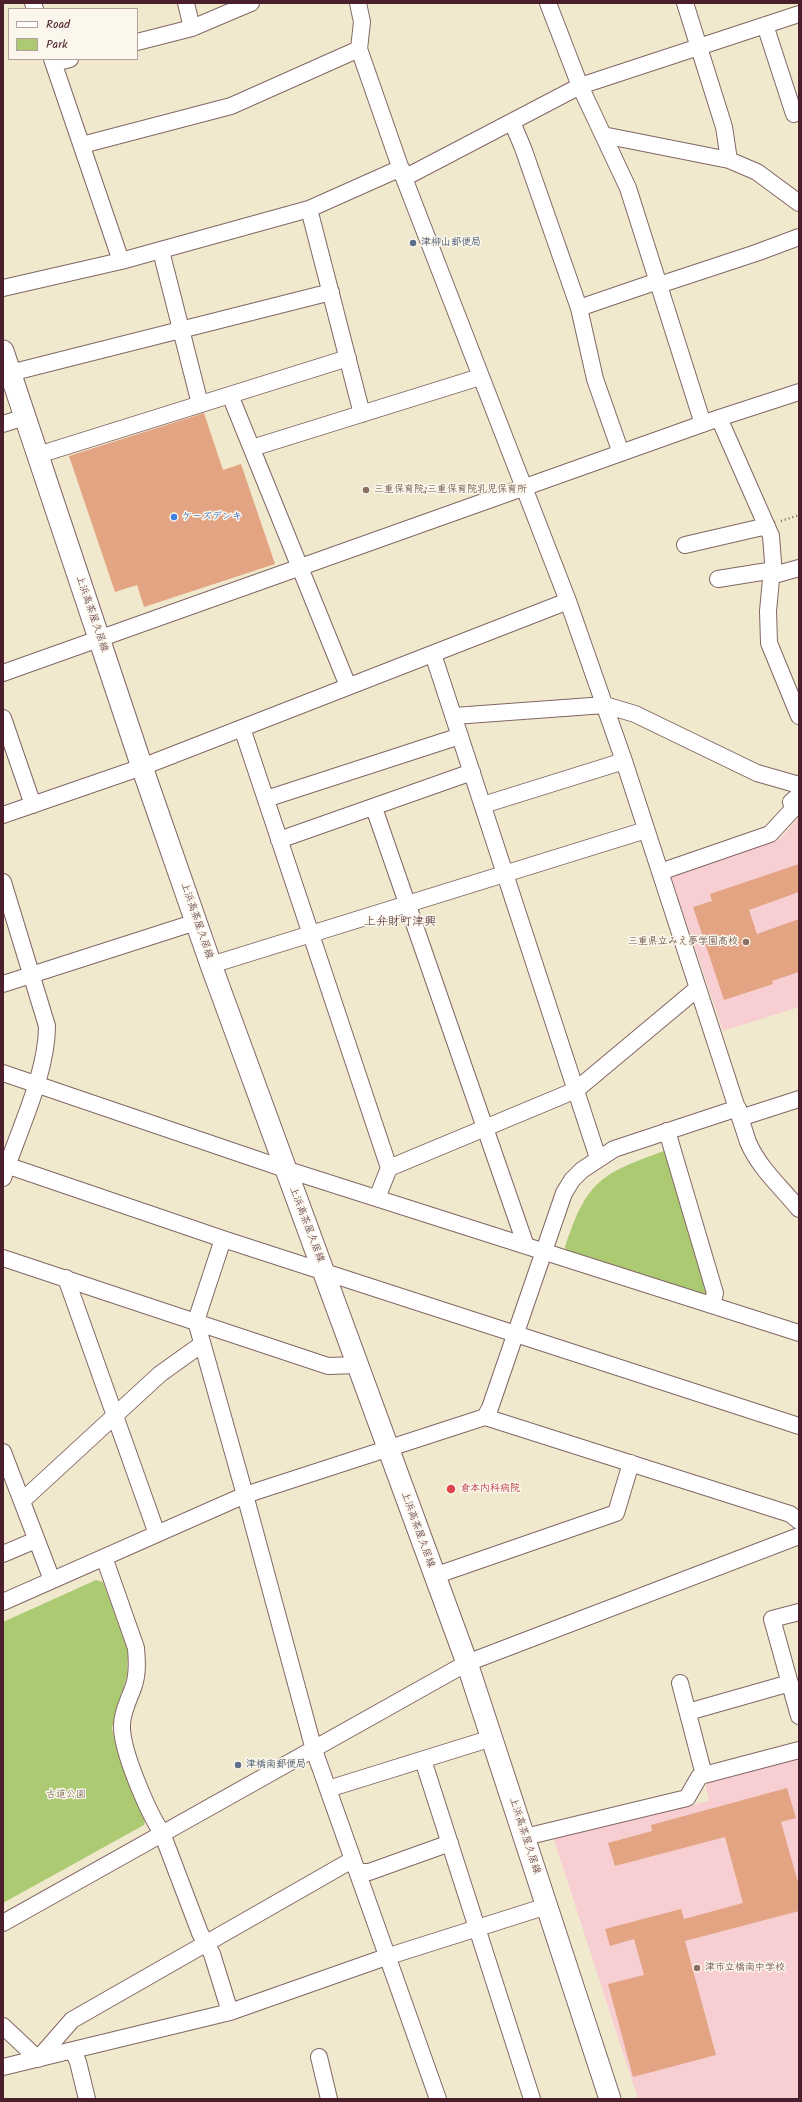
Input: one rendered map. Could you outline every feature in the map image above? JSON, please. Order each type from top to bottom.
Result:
[{"type":"main road","name":"上浜高茶屋久居線","points":[[3,351],[142,767],[211,965],[467,1663],[548,1906],[610,2099]]},
{"type":"street","points":[[186,3],[192,28]]},
{"type":"street","points":[[138,42],[192,28],[251,3]]},
{"type":"street","points":[[358,3],[362,22],[359,49],[403,173],[523,488],[568,601],[605,705],[753,1154],[799,1209]]},
{"type":"street","points":[[548,3],[580,86],[628,188],[703,424]]},
{"type":"street","points":[[686,3],[724,127],[729,160]]},
{"type":"street","points":[[3,288],[161,251],[309,209],[403,173],[512,122],[580,86],[799,14]]},
{"type":"street","points":[[765,25],[794,114]]},
{"type":"street","points":[[82,145],[230,106],[359,49]]},
{"type":"street","points":[[53,61],[121,261]]},
{"type":"street","points":[[512,122],[523,148],[579,308],[595,379],[621,453]]},
{"type":"street","points":[[603,135],[729,160],[757,172],[799,203]]},
{"type":"street","points":[[309,209],[362,414]]},
{"type":"street","points":[[579,308],[756,253],[799,237]]},
{"type":"street","points":[[161,251],[200,404]]},
{"type":"street","points":[[10,373],[331,292]]},
{"type":"street","points":[[38,455],[348,358]]},
{"type":"street","points":[[252,448],[480,376]]},
{"type":"street","points":[[3,673],[718,418],[799,392]]},
{"type":"street","points":[[230,395],[348,686]]},
{"type":"street","points":[[3,424],[25,417]]},
{"type":"street","points":[[718,418],[767,526],[772,542],[774,572],[771,579],[768,611],[769,643],[799,716]]},
{"type":"street","points":[[685,545],[767,526]]},
{"type":"street","points":[[718,579],[799,568]]},
{"type":"street","points":[[3,815],[142,767],[568,601]]},
{"type":"street","points":[[433,654],[506,873],[598,1158]]},
{"type":"street","points":[[454,716],[605,705],[635,714],[757,773],[799,785]]},
{"type":"street","points":[[3,718],[33,805]]},
{"type":"street","points":[[242,728],[389,1168],[377,1198]]},
{"type":"street","points":[[266,799],[460,736]]},
{"type":"street","points":[[483,804],[624,762]]},
{"type":"street","points":[[279,840],[374,808],[472,772]]},
{"type":"street","points":[[660,872],[770,834],[793,809],[792,802],[799,795]]},
{"type":"street","points":[[374,808],[487,1129],[526,1246]]},
{"type":"street","points":[[211,965],[646,830]]},
{"type":"street","points":[[3,882],[33,974],[47,1026],[46,1044],[36,1085],[4,1169],[324,1271],[799,1426]]},
{"type":"street","points":[[3,984],[196,922]]},
{"type":"street","points":[[389,1168],[487,1129],[576,1090],[698,988]]},
{"type":"street","points":[[3,1074],[285,1169],[799,1333]]},
{"type":"street","points":[[485,1417],[490,1408],[564,1193],[572,1180],[598,1158],[626,1144],[667,1131],[799,1099]]},
{"type":"street","points":[[667,1131],[715,1293],[712,1305]]},
{"type":"street","points":[[223,1239],[196,1321],[246,1495],[314,1750],[386,1957],[438,2099]]},
{"type":"street","points":[[3,1258],[328,1366],[358,1365]]},
{"type":"street","points":[[66,1278],[157,1534]]},
{"type":"street","points":[[22,1501],[160,1374],[202,1344]]},
{"type":"street","points":[[3,1602],[246,1495],[388,1450],[485,1417],[790,1514],[799,1521]]},
{"type":"street","points":[[3,1452],[52,1580]]},
{"type":"street","points":[[434,1576],[616,1513],[631,1463]]},
{"type":"street","points":[[3,1923],[467,1663],[799,1536]]},
{"type":"street","points":[[3,1554],[36,1540]]},
{"type":"street","points":[[104,1557],[136,1648],[138,1663],[135,1683],[125,1706],[122,1725],[124,1746],[153,1819],[162,1833],[205,1944],[212,1954],[230,2012]]},
{"type":"street","points":[[799,1612],[772,1619],[793,1685],[799,1716]]},
{"type":"street","points":[[680,1683],[704,1775]]},
{"type":"street","points":[[688,1712],[793,1685]]},
{"type":"street","points":[[328,1788],[492,1738]]},
{"type":"street","points":[[525,1837],[686,1798],[699,1777],[799,1750]]},
{"type":"street","points":[[423,1760],[532,2099]]},
{"type":"street","points":[[355,1866],[369,1872],[450,1843]]},
{"type":"street","points":[[38,2059],[72,2020],[205,1944],[355,1866]]},
{"type":"street","points":[[3,2067],[230,2012],[386,1957],[548,1906]]},
{"type":"street","points":[[3,2026],[38,2059]]},
{"type":"street","points":[[73,2051],[78,2062],[87,2099]]},
{"type":"street","points":[[319,2057],[329,2099]]},
{"type":"shaded area","name":"三重県立みえ夢学園高校","points":[[799,817],[799,1007],[723,1031],[671,877],[674,872],[781,838]]},
{"type":"shaded area","name":"津市立橋南中学校","points":[[799,1754],[799,2099],[638,2099],[553,1837],[709,1801],[705,1781]]},
{"type":"green space","points":[[664,1151],[670,1154],[710,1289],[705,1295],[566,1251],[565,1247],[581,1207],[589,1194],[599,1183],[610,1174],[625,1166]]},
{"type":"green space","name":"古道公園","points":[[96,1580],[103,1582],[128,1651],[127,1675],[112,1728],[117,1751],[145,1821],[144,1825],[3,1903],[3,1622]]},
{"type":"building","name":"ケーズデンキ","points":[[204,413],[223,470],[241,464],[275,564],[144,607],[137,585],[115,592],[69,456]]},
{"type":"building","points":[[799,864],[799,892],[749,910],[757,934],[799,919],[799,972],[772,981],[773,984],[724,1000],[693,907],[712,901],[710,894]]},
{"type":"building","points":[[787,1788],[796,1818],[781,1822],[799,1886],[799,1911],[685,1941],[716,2055],[633,2077],[608,1984],[644,1975],[634,1939],[610,1946],[605,1929],[681,1909],[684,1919],[743,1903],[725,1837],[615,1866],[608,1843],[652,1831],[651,1825]]},
{"type":"place","name":"津柳山郵便局","points":[[413,243]]},
{"type":"place","name":"三重保育院;三重保育院乳児保育所","points":[[366,490]]},
{"type":"place","name":"ケーズデンキ","points":[[174,517]]},
{"type":"place","name":"三重県立みえ夢学園高校","points":[[746,942]]},
{"type":"place","name":"倉本内科病院","points":[[451,1489]]},
{"type":"place","name":"津橋南郵便局","points":[[238,1765]]},
{"type":"place","name":"津市立橋南中学校","points":[[697,1968]]},
{"type":"district","name":"上弁財町津興","points":[[400,923]]}]
